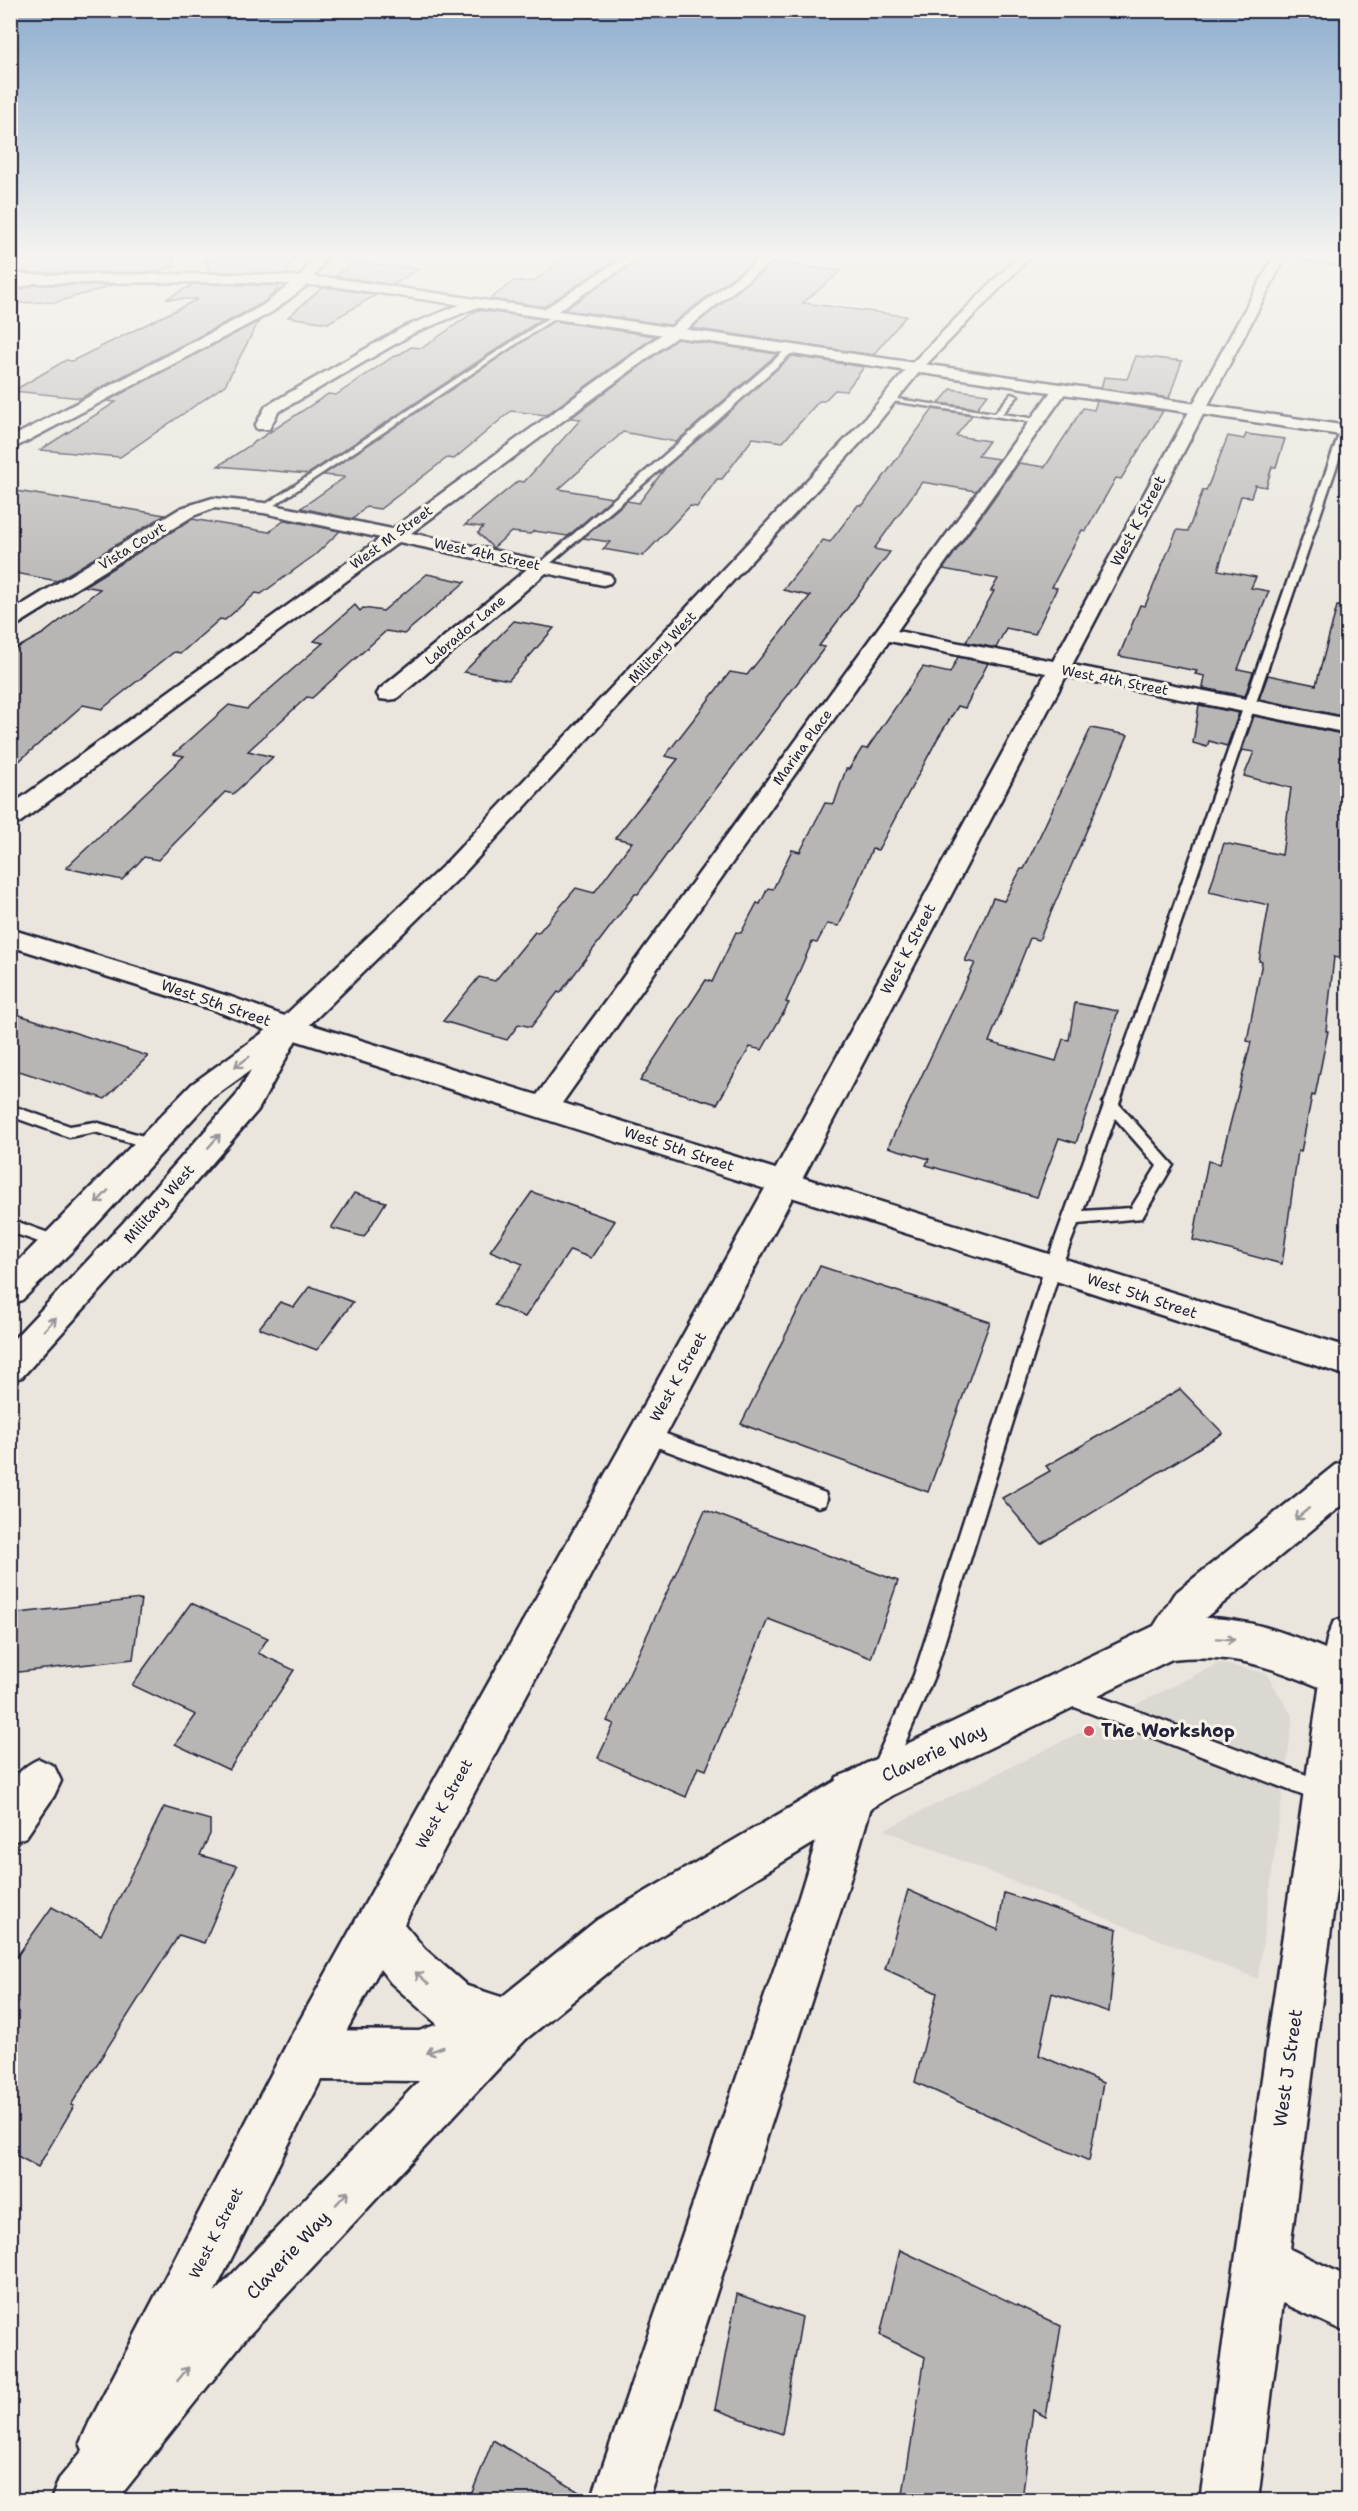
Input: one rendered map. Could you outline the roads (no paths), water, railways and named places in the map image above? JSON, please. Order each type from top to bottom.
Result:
[{"type":"street","points":[[10,445],[146,373]]},
{"type":"street","points":[[263,426],[272,409],[334,373]]},
{"type":"street","name":"West M Street","points":[[10,818],[394,534],[617,373]]},
{"type":"street","name":"Military West","points":[[10,1291],[59,1244],[202,1091],[289,1028],[453,870],[889,400],[911,373]]},
{"type":"street","points":[[956,373],[1198,409],[1346,427]]},
{"type":"street","name":"West K Street","points":[[80,2500],[307,2055],[784,1183],[1217,373]]},
{"type":"street","name":"Marina Place","points":[[544,1107],[1060,389]]},
{"type":"street","name":"Vista Court","points":[[10,621],[193,509],[213,503],[264,508]]},
{"type":"street","name":"West 4th Street","points":[[264,508],[603,579]]},
{"type":"street","name":"Labrador Lane","points":[[388,694],[542,566]]},
{"type":"street","name":"West 4th Street","points":[[883,634],[1347,726]]},
{"type":"street","name":"West 5th Street","points":[[10,937],[221,1003],[289,1028],[1053,1267],[1347,1362]]},
{"type":"street","name":"Military West","points":[[10,1366],[134,1232],[247,1103],[289,1028]]},
{"type":"street","points":[[1168,1640],[1188,1607],[1347,1477]]},
{"type":"street","points":[[1168,1640],[1232,1639],[1272,1648],[1345,1656]]},
{"type":"street","name":"Claverie Way","points":[[80,2500],[228,2318],[509,2022],[614,1937],[865,1786],[1168,1640]]},
{"type":"street","name":"West J Street","points":[[1229,2500],[1345,1656]]},
{"type":"street","points":[[10,1821],[39,1780]]},
{"type":"street","points":[[620,2500],[822,1897],[865,1786]]},
{"type":"street","points":[[376,1927],[408,1966],[454,2007],[509,2022]]},
{"type":"street","name":"Claverie Way","points":[[307,2055],[419,2056],[509,2022]]},
{"type":"street","points":[[1262,2264],[1347,2306]]},
{"type":"lane","points":[[264,508],[463,373]]},
{"type":"lane","points":[[542,566],[765,373]]},
{"type":"lane","points":[[997,415],[1014,396]]},
{"type":"lane","points":[[889,400],[1037,421]]},
{"type":"lane","points":[[865,1786],[924,1676],[1053,1267],[1073,1218],[1110,1103],[1346,427]]},
{"type":"lane","points":[[1073,1218],[1136,1214],[1165,1166],[1110,1103]]},
{"type":"lane","points":[[10,1110],[69,1132],[95,1127],[152,1144]]},
{"type":"lane","points":[[10,1225],[59,1244]]},
{"type":"lane","points":[[647,1435],[818,1499]]},
{"type":"lane","points":[[1062,1693],[1326,1793]]},
{"type":"place","name":"The Workshop","points":[[1089,1731]]}]
